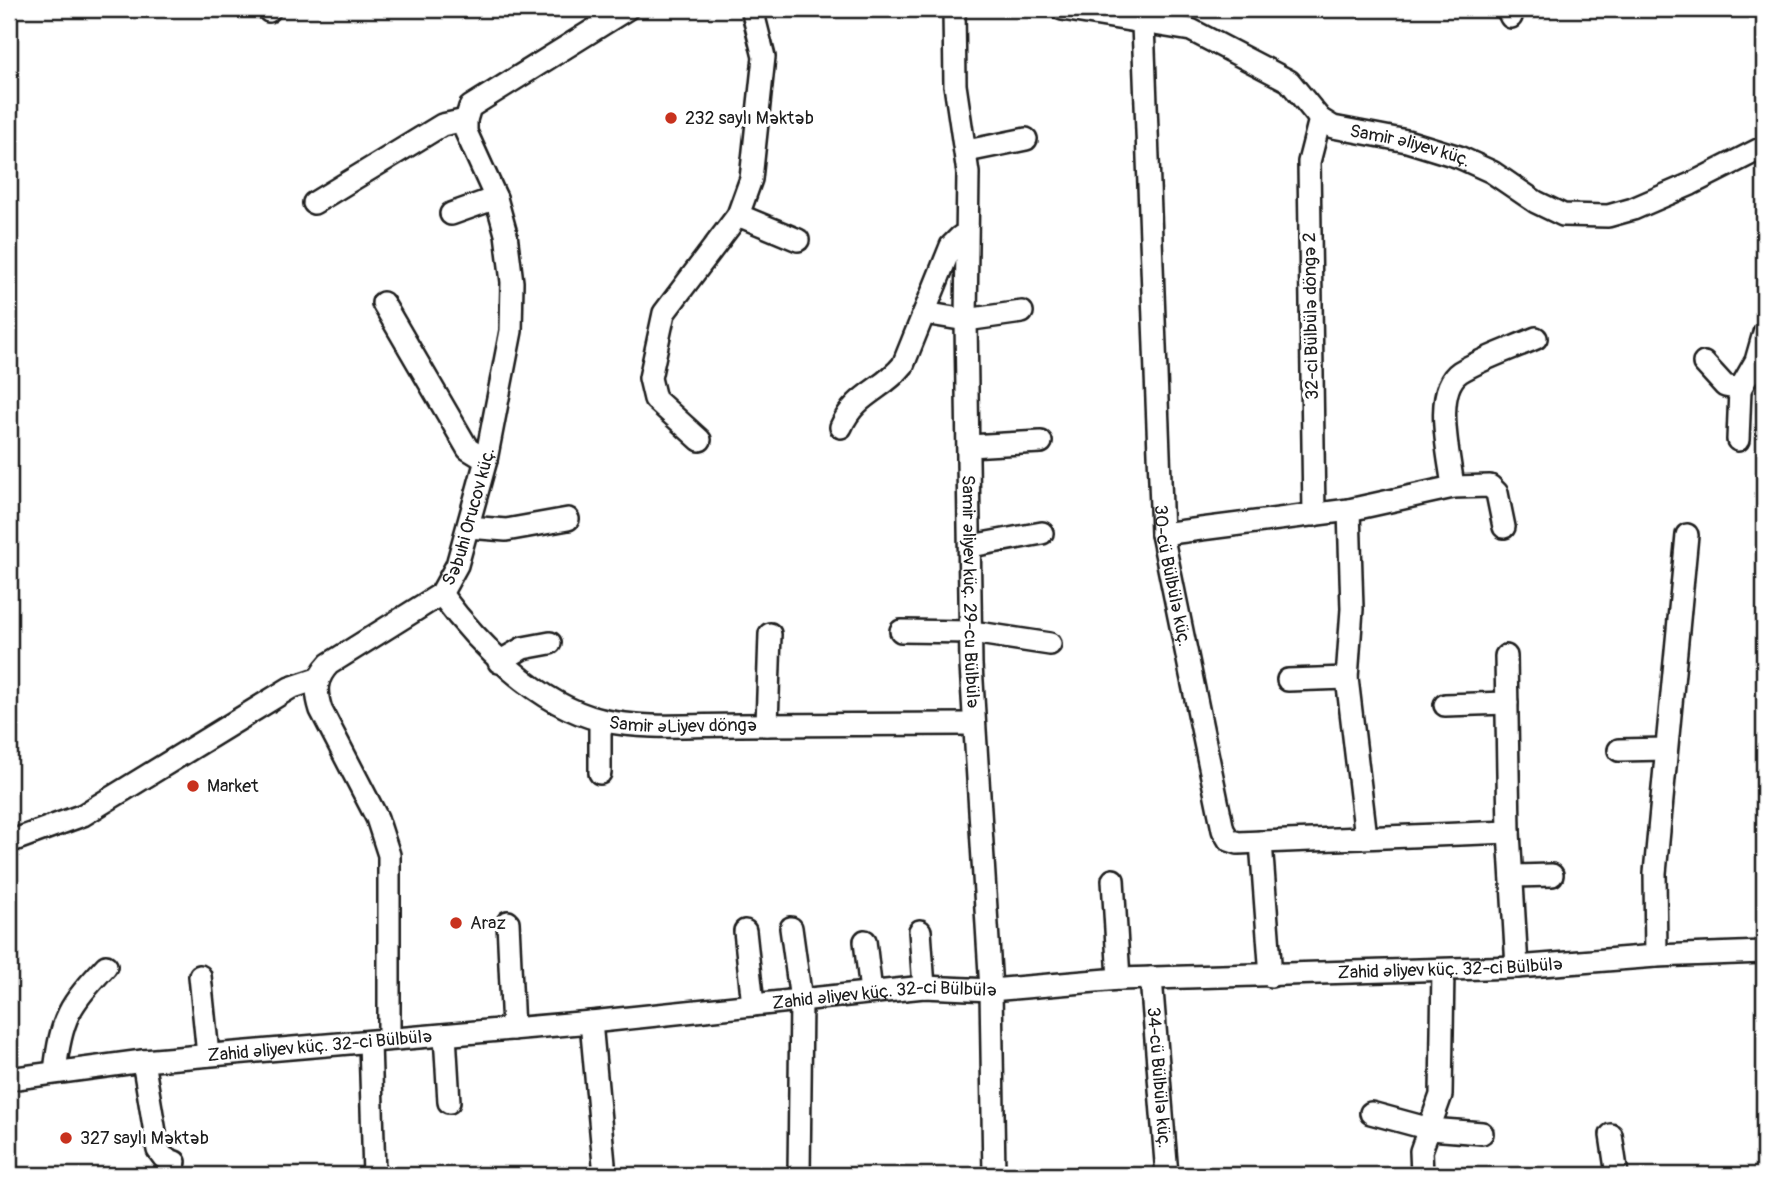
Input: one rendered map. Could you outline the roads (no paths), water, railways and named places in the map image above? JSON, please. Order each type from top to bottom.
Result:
[{"type":"street","points":[[314,203],[442,125],[466,120],[476,101],[627,9]]},
{"type":"street","points":[[700,440],[655,399],[650,378],[664,313],[738,215],[751,179],[764,57],[752,9]]},
{"type":"street","name":"Samir Əliyev küç. 29-cu Bülbülə","points":[[954,9],[955,85],[967,151],[966,320],[973,724],[991,990],[994,1175]]},
{"type":"street","name":"Samir Əliyev küç.","points":[[1062,9],[1143,24],[1184,28],[1289,81],[1321,119],[1349,132],[1407,141],[1459,157],[1492,172],[1536,202],[1563,215],[1608,216],[1633,209],[1763,153]]},
{"type":"street","name":"30-cü Bülbülə küç.","points":[[1143,24],[1162,534],[1223,830],[1229,840],[1261,842],[1509,832]]},
{"type":"street","name":"32-ci Bülbülə döngə 2","points":[[1314,515],[1308,162],[1321,119]]},
{"type":"street","name":"Səbuhi Orucov küç.","points":[[317,679],[329,664],[441,594],[452,577],[486,460],[501,392],[512,305],[509,257],[496,198],[468,140],[466,120]]},
{"type":"street","points":[[967,151],[1026,139]]},
{"type":"street","points":[[452,214],[496,198]]},
{"type":"street","points":[[738,215],[798,240]]},
{"type":"street","points":[[841,427],[848,411],[866,392],[895,376],[903,365],[951,246],[960,237],[966,240]]},
{"type":"street","points":[[383,303],[468,449],[486,460]]},
{"type":"street","points":[[924,313],[966,320],[1022,312]]},
{"type":"street","points":[[1738,440],[1740,389],[1756,361],[1764,333]]},
{"type":"street","points":[[1453,487],[1443,405],[1448,388],[1458,373],[1535,338]]},
{"type":"street","points":[[1704,363],[1725,386],[1740,389]]},
{"type":"street","points":[[969,446],[1041,442]]},
{"type":"street","points":[[1162,534],[1349,510],[1453,487],[1490,486],[1497,493],[1504,527]]},
{"type":"street","points":[[1349,510],[1352,609],[1347,678],[1366,837]]},
{"type":"street","points":[[468,527],[506,530],[568,519]]},
{"type":"street","points":[[971,546],[1042,533]]},
{"type":"street","points":[[1656,956],[1655,873],[1687,535]]},
{"type":"street","name":"Samir ƏLiyev döngə","points":[[441,594],[462,622],[499,662],[542,692],[600,720],[655,725],[973,724]]},
{"type":"street","points":[[901,631],[972,632],[1050,644]]},
{"type":"street","points":[[767,725],[770,634]]},
{"type":"street","points":[[499,662],[523,648],[550,643]]},
{"type":"street","points":[[1506,656],[1509,832],[1517,967]]},
{"type":"street","points":[[1288,680],[1347,678]]},
{"type":"street","points":[[9,842],[83,815],[290,688],[317,679],[317,698],[321,710],[377,818],[389,855],[374,1175]]},
{"type":"street","points":[[1445,705],[1507,704]]},
{"type":"street","points":[[600,720],[600,773]]},
{"type":"street","points":[[1619,750],[1666,749]]},
{"type":"street","points":[[1261,842],[1271,976]]},
{"type":"street","points":[[1512,876],[1552,875]]},
{"type":"street","points":[[1113,880],[1119,979]]},
{"type":"street","points":[[508,922],[513,1029]]},
{"type":"street","points":[[791,928],[801,1000],[799,1175]]},
{"type":"street","points":[[745,931],[753,1005]]},
{"type":"street","points":[[920,931],[924,987]]},
{"type":"street","points":[[865,942],[871,992]]},
{"type":"street","name":"Zahid Əliyev küç. 32-ci Bülbülə","points":[[9,1079],[143,1061],[591,1022],[924,987],[991,990],[1119,979],[1517,967],[1656,956],[1764,952]]},
{"type":"street","points":[[55,1072],[62,1023],[73,1001],[106,966]]},
{"type":"street","points":[[1422,1175],[1421,1151],[1441,1095],[1443,970]]},
{"type":"street","points":[[200,976],[208,1055]]},
{"type":"street","name":"34-cü Bülbülə küç.","points":[[1151,978],[1167,1175]]},
{"type":"street","points":[[591,1022],[605,1175]]},
{"type":"street","points":[[444,1035],[449,1102]]},
{"type":"street","points":[[143,1061],[158,1150],[164,1158],[175,1162]]},
{"type":"street","points":[[1371,1113],[1430,1129],[1482,1133]]},
{"type":"street","points":[[1611,1135],[1616,1175]]},
{"type":"place","name":"232 saylı Məktəb","points":[[671,118]]},
{"type":"place","name":"Market","points":[[193,786]]},
{"type":"place","name":"Araz","points":[[456,923]]},
{"type":"place","name":"327 saylı Məktəb","points":[[66,1138]]}]
